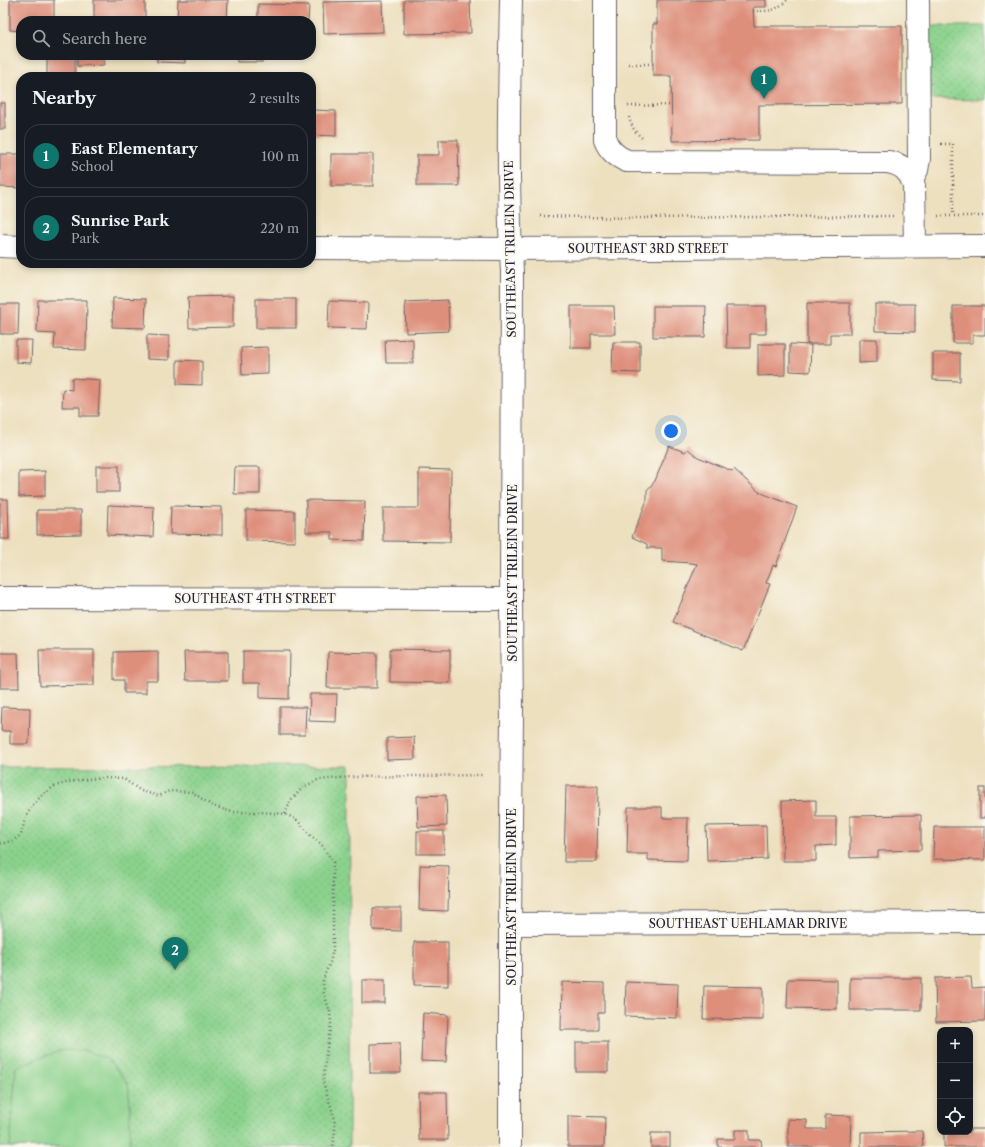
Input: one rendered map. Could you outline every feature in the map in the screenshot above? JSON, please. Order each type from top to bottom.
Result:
[{"type":"street","name":"SOUTHEAST TRILEIN DRIVE","points":[[510,1147],[512,272],[508,118],[511,0]]},
{"type":"street","points":[[605,0],[605,140],[608,147],[621,158],[627,161],[895,163],[904,168],[912,179],[914,186],[915,246]]},
{"type":"street","points":[[912,179],[917,170],[919,159],[918,0]]},
{"type":"street","points":[[0,246],[16,246]]},
{"type":"street","name":"SOUTHEAST 3RD STREET","points":[[316,248],[511,249],[985,246]]},
{"type":"street","name":"SOUTHEAST 4TH STREET","points":[[0,598],[511,599]]},
{"type":"street","name":"SOUTHEAST UEHLAMAR DRIVE","points":[[510,924],[985,922]]},
{"type":"path","points":[[753,11],[773,10],[780,7],[787,0]]},
{"type":"path","points":[[628,57],[628,71]]},
{"type":"path","points":[[628,64],[653,64]]},
{"type":"path","points":[[647,141],[641,138],[632,127],[628,106],[671,105]]},
{"type":"path","points":[[919,145],[953,144],[953,216]]},
{"type":"path","points":[[540,216],[629,218],[985,216]]},
{"type":"path","points":[[285,814],[291,800],[303,787],[318,780],[350,777],[483,775]]},
{"type":"path","points":[[0,844],[12,841],[21,835],[25,819],[32,806],[43,794],[55,786],[90,779],[124,779],[141,791],[159,796],[169,791],[192,792],[211,805],[233,812],[285,814],[296,819],[312,837],[322,845],[333,862],[333,950],[323,981],[324,993],[330,1012],[324,1082],[334,1116],[335,1129],[333,1147]]},
{"type":"green space","points":[[927,26],[985,26],[985,100],[926,99]]},
{"type":"green space","points":[[350,766],[349,1147],[0,1147],[0,767]]},
{"type":"green space","points":[[63,1050],[86,1051],[108,1059],[128,1084],[130,1105],[130,1147],[10,1147],[16,1067]]},
{"type":"building","points":[[10,0],[54,0],[54,16],[16,16],[16,31],[10,30]]},
{"type":"building","points":[[94,0],[145,0],[145,16],[94,16]]},
{"type":"building","points":[[178,0],[228,0],[227,16],[177,16]]},
{"type":"building","points":[[404,0],[470,0],[471,33],[404,34]]},
{"type":"building","points":[[657,0],[766,0],[766,7],[753,7],[754,26],[902,26],[902,104],[759,105],[759,140],[672,141],[671,76],[653,76],[653,24],[657,24]]},
{"type":"building","points":[[382,1],[383,32],[324,34],[323,2]]},
{"type":"building","points":[[258,4],[309,5],[308,16],[258,16]]},
{"type":"building","points":[[47,60],[75,60],[75,72],[47,72]]},
{"type":"building","points":[[77,60],[104,60],[104,65],[77,66]]},
{"type":"building","points":[[157,60],[185,60],[185,63],[157,62]]},
{"type":"building","points":[[237,60],[262,60],[262,62],[237,62]]},
{"type":"building","points":[[0,103],[5,103],[5,129],[0,129]]},
{"type":"building","points":[[316,110],[336,111],[336,136],[316,135]]},
{"type":"building","points":[[439,140],[458,140],[459,186],[417,186],[417,155],[439,155]]},
{"type":"building","points":[[0,154],[16,154],[16,188],[0,187]]},
{"type":"building","points":[[331,154],[373,154],[373,186],[331,186]]},
{"type":"building","points":[[233,296],[233,327],[189,328],[188,297]]},
{"type":"building","points":[[113,298],[146,299],[145,328],[112,327]]},
{"type":"building","points":[[256,299],[296,299],[296,328],[256,328]]},
{"type":"building","points":[[38,300],[87,300],[86,350],[54,349],[55,334],[37,333]]},
{"type":"building","points":[[448,300],[449,331],[406,333],[405,302]]},
{"type":"building","points":[[329,301],[368,303],[367,329],[328,328]]},
{"type":"building","points":[[807,303],[850,303],[850,334],[830,334],[830,344],[807,344]]},
{"type":"building","points":[[0,304],[19,304],[18,334],[0,334]]},
{"type":"building","points":[[875,304],[915,304],[915,332],[875,331]]},
{"type":"building","points":[[571,306],[614,306],[615,334],[591,334],[591,348],[571,348]]},
{"type":"building","points":[[653,306],[706,306],[705,337],[653,337]]},
{"type":"building","points":[[726,306],[766,306],[766,334],[750,334],[750,348],[727,348]]},
{"type":"building","points":[[953,306],[985,306],[985,335],[973,335],[973,343],[953,343]]},
{"type":"building","points":[[147,335],[169,336],[169,360],[147,359]]},
{"type":"building","points":[[413,339],[413,363],[386,363],[385,340]]},
{"type":"building","points":[[859,339],[877,339],[877,362],[859,363]]},
{"type":"building","points":[[16,340],[32,340],[31,363],[16,362]]},
{"type":"building","points":[[613,342],[640,342],[640,373],[612,372]]},
{"type":"building","points":[[758,344],[785,344],[785,375],[758,376]]},
{"type":"building","points":[[790,344],[811,345],[810,372],[790,371]]},
{"type":"building","points":[[268,347],[268,374],[242,375],[241,348]]},
{"type":"building","points":[[933,353],[960,353],[960,381],[933,380]]},
{"type":"building","points":[[177,360],[202,361],[202,385],[177,384]]},
{"type":"building","points":[[72,378],[100,380],[98,416],[80,416],[80,407],[62,407],[63,389],[72,390]]},
{"type":"building","points":[[669,446],[685,452],[688,449],[698,457],[732,471],[734,469],[759,492],[797,507],[776,566],[773,565],[766,583],[770,584],[743,651],[673,622],[697,564],[662,561],[662,548],[647,548],[647,544],[632,537],[647,500],[647,490],[655,481]]},
{"type":"building","points":[[96,466],[119,466],[119,492],[96,492]]},
{"type":"building","points":[[235,467],[260,467],[260,494],[234,494]]},
{"type":"building","points":[[419,469],[451,470],[450,542],[383,541],[383,508],[419,508]]},
{"type":"building","points":[[45,471],[45,496],[19,497],[19,472]]},
{"type":"building","points":[[0,499],[8,499],[9,539],[0,539]]},
{"type":"building","points":[[306,500],[365,501],[364,541],[332,540],[332,532],[306,532]]},
{"type":"building","points":[[108,505],[154,507],[153,537],[107,535]]},
{"type":"building","points":[[171,506],[222,507],[222,535],[170,534]]},
{"type":"building","points":[[37,510],[81,510],[81,534],[37,535]]},
{"type":"building","points":[[246,510],[295,511],[295,542],[246,541]]},
{"type":"building","points":[[390,649],[450,650],[450,683],[390,682]]},
{"type":"building","points":[[39,650],[94,650],[94,685],[40,686]]},
{"type":"building","points":[[158,651],[158,681],[146,681],[146,693],[124,693],[124,680],[114,680],[114,652]]},
{"type":"building","points":[[243,651],[290,651],[289,699],[260,698],[260,683],[243,683]]},
{"type":"building","points":[[184,652],[228,652],[228,681],[185,681]]},
{"type":"building","points":[[328,652],[377,653],[377,688],[327,688]]},
{"type":"building","points":[[0,653],[18,653],[19,688],[0,688]]},
{"type":"building","points":[[310,694],[337,694],[336,722],[309,721]]},
{"type":"building","points":[[2,707],[30,708],[29,744],[10,744],[10,731],[1,731]]},
{"type":"building","points":[[280,707],[306,707],[305,735],[280,735]]},
{"type":"building","points":[[414,737],[415,759],[387,760],[387,738]]},
{"type":"building","points":[[566,786],[598,786],[597,862],[564,862]]},
{"type":"building","points":[[980,788],[985,788],[985,818],[980,818]]},
{"type":"building","points":[[446,795],[447,826],[418,827],[417,796]]},
{"type":"building","points":[[816,800],[816,817],[836,817],[836,845],[816,846],[816,861],[783,861],[782,801]]},
{"type":"building","points":[[628,807],[662,807],[662,818],[688,818],[687,861],[648,860],[648,854],[627,854]]},
{"type":"building","points":[[921,815],[921,850],[878,851],[878,857],[850,858],[850,816]]},
{"type":"building","points":[[766,825],[767,859],[707,861],[706,826]]},
{"type":"building","points":[[934,827],[985,827],[985,860],[933,859]]},
{"type":"building","points":[[417,831],[444,831],[444,854],[417,854]]},
{"type":"building","points":[[420,865],[449,866],[448,911],[419,910]]},
{"type":"building","points":[[373,908],[401,908],[401,931],[373,930]]},
{"type":"building","points":[[414,942],[448,942],[448,986],[414,985]]},
{"type":"building","points":[[971,977],[972,988],[985,987],[985,1021],[936,1022],[935,978]]},
{"type":"building","points":[[850,978],[921,978],[921,1010],[850,1010]]},
{"type":"building","points":[[788,979],[837,980],[837,1009],[787,1008]]},
{"type":"building","points":[[362,980],[385,980],[385,1003],[362,1003]]},
{"type":"building","points":[[562,982],[604,983],[604,1013],[598,1013],[598,1030],[561,1030]]},
{"type":"building","points":[[626,982],[678,984],[677,1018],[625,1016]]},
{"type":"building","points":[[704,986],[763,987],[763,1020],[703,1019]]},
{"type":"building","points":[[423,1013],[448,1015],[446,1062],[421,1061]]},
{"type":"building","points":[[576,1042],[608,1042],[608,1072],[576,1072]]},
{"type":"building","points":[[400,1043],[401,1073],[370,1073],[370,1044]]},
{"type":"building","points":[[418,1092],[447,1092],[448,1140],[419,1140]]},
{"type":"building","points":[[825,1115],[851,1116],[850,1147],[788,1147],[788,1119],[807,1120],[807,1129],[825,1129]]},
{"type":"building","points":[[568,1116],[605,1117],[604,1147],[568,1147]]},
{"type":"building","points":[[973,1129],[985,1129],[985,1147],[944,1147],[944,1135],[973,1135]]},
{"type":"building","points":[[735,1130],[749,1130],[749,1140],[761,1140],[762,1147],[718,1147],[718,1139],[735,1139]]},
{"type":"building","points":[[922,1131],[923,1147],[861,1147],[861,1132]]},
{"type":"building","points":[[651,1133],[670,1133],[670,1147],[651,1147]]},
{"type":"place","name":"East Elementary","points":[[764,99]]},
{"type":"place","name":"Sunrise Park","points":[[175,970]]}]
